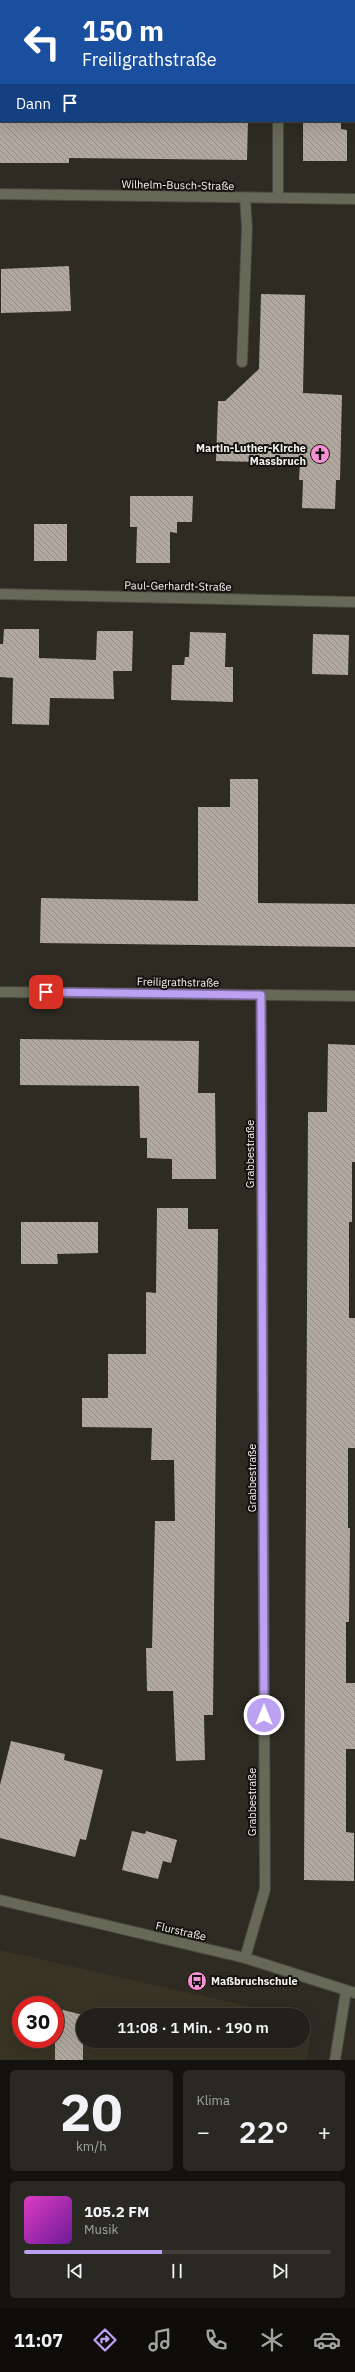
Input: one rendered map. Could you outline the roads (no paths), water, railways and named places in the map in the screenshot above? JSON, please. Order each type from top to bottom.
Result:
[{"type":"street","points":[[278,122],[278,197]]},
{"type":"street","name":"Wilhelm-Busch-Straße","points":[[0,194],[355,199]]},
{"type":"street","points":[[242,362],[246,228],[245,198]]},
{"type":"street","name":"Paul-Gerhardt-Straße","points":[[0,594],[355,602]]},
{"type":"street","name":"Freiligrathstraße","points":[[0,992],[355,996]]},
{"type":"street","name":"Grabbestraße","points":[[245,1958],[265,1889],[261,995]]},
{"type":"street","name":"Flurstraße","points":[[0,1900],[245,1958],[350,1992]]},
{"type":"street","points":[[335,2060],[350,1992]]},
{"type":"place","name":"Martin-Luther-Kirche Massbruch","points":[[320,454]]},
{"type":"place","name":"Maßbruchschule","points":[[197,1981]]}]
